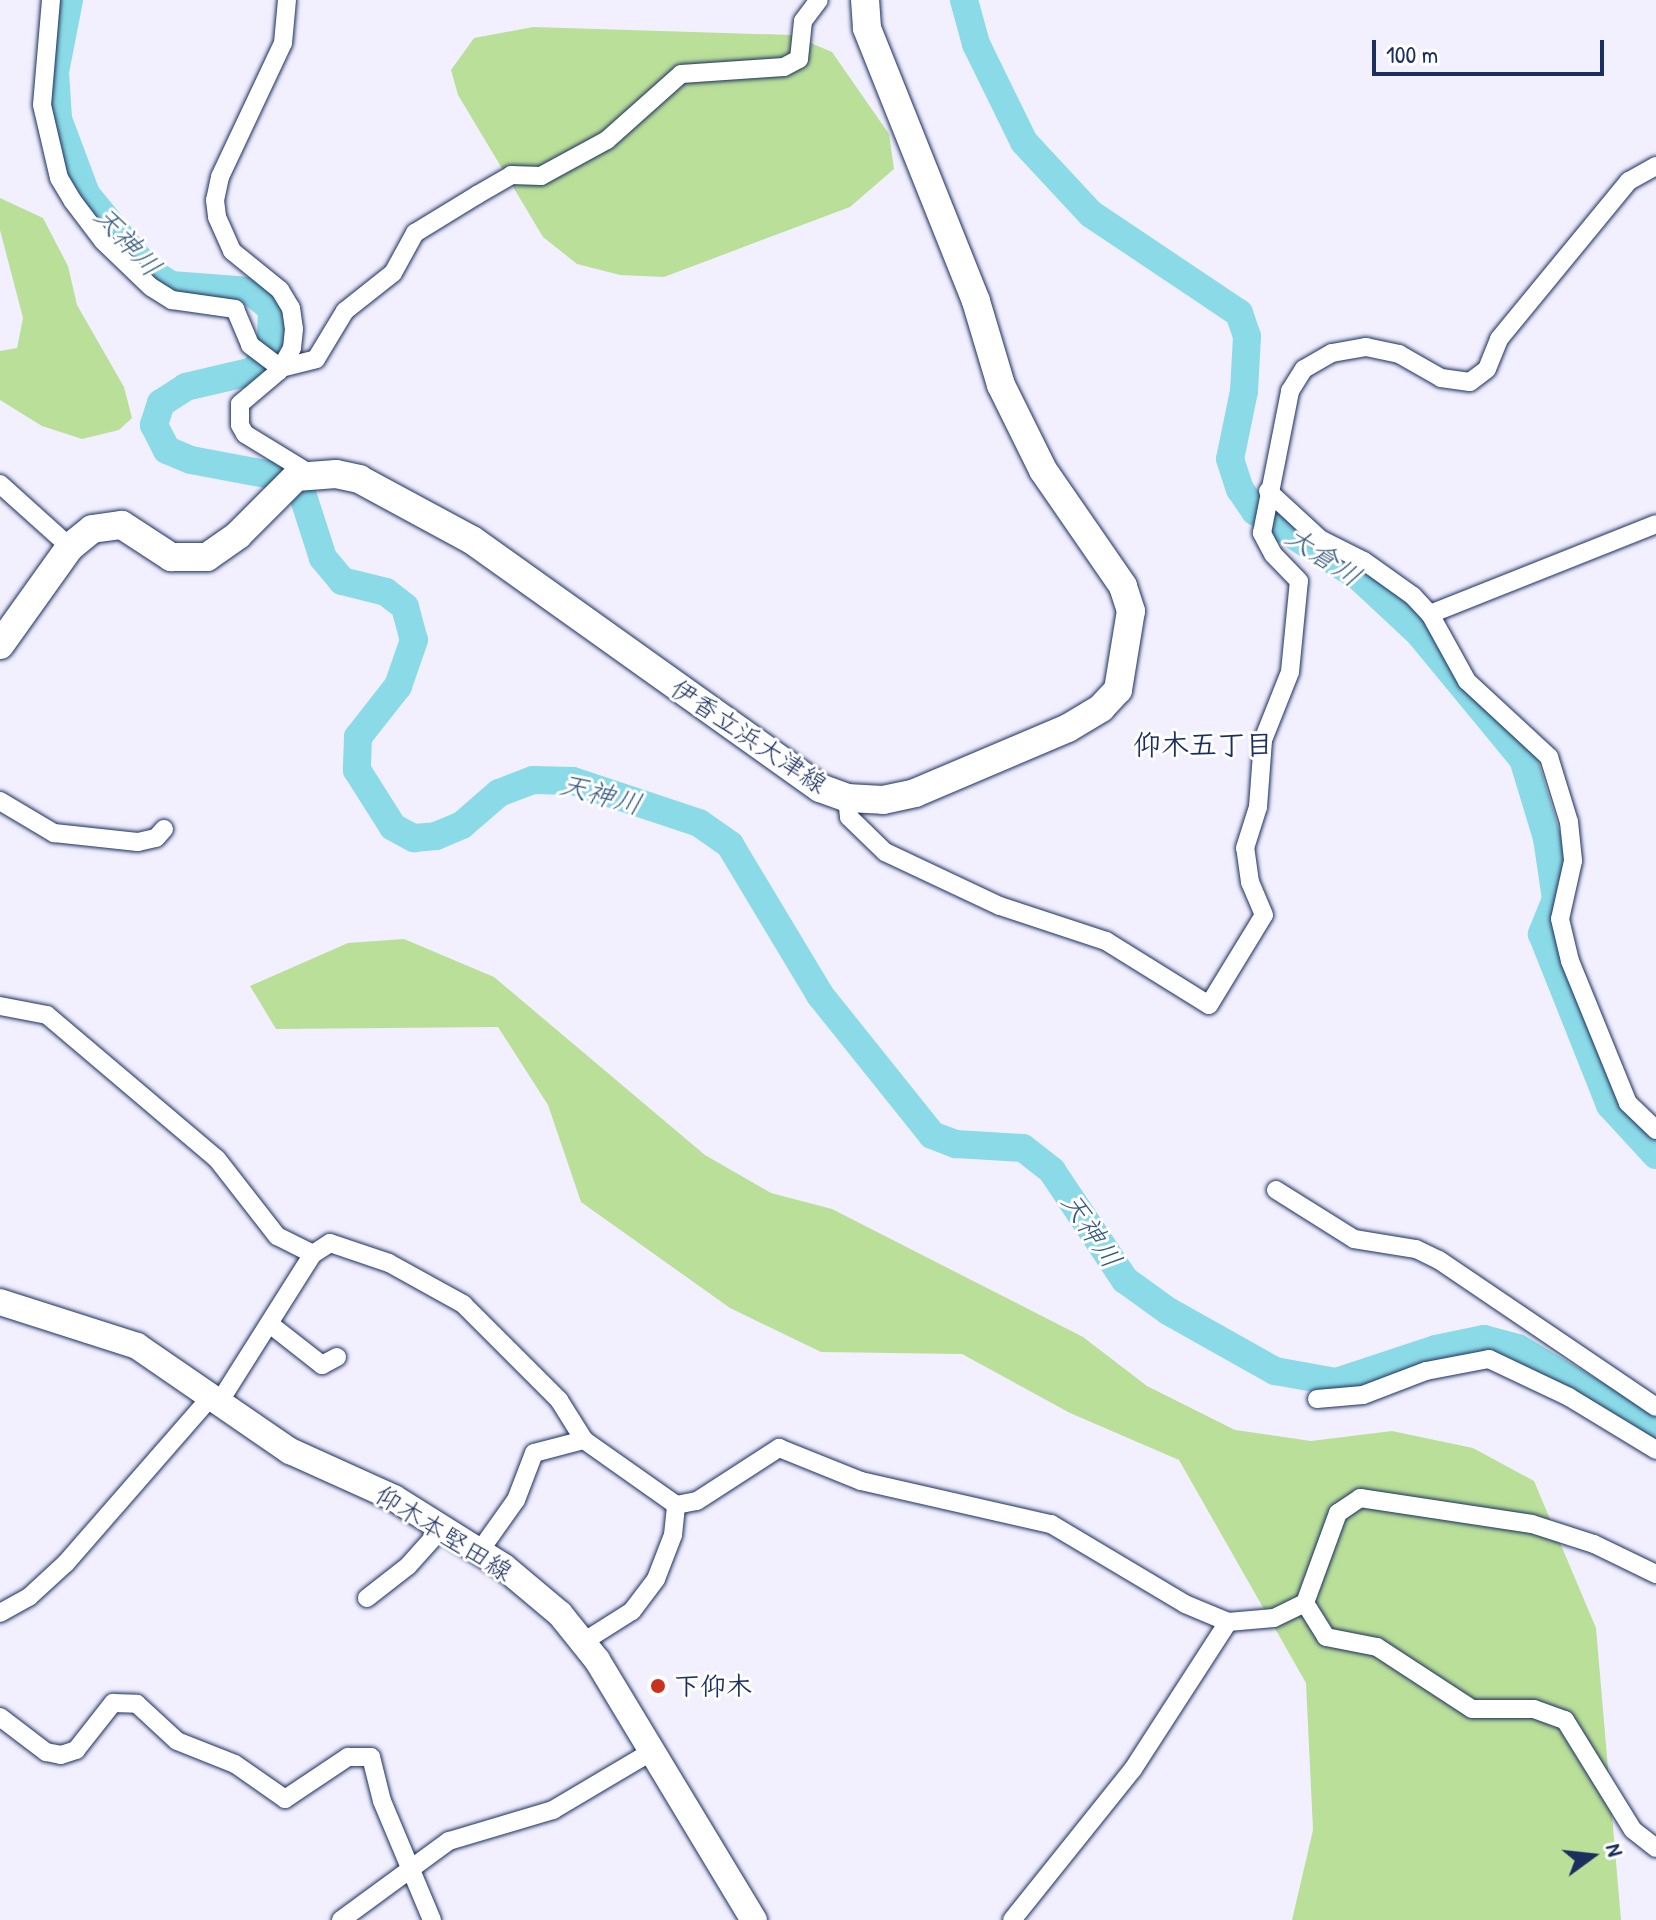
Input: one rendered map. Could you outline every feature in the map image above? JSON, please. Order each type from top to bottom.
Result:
[{"type":"main road","name":"伊香立浜大津線","points":[[302,475],[359,479],[459,532],[820,788],[847,798],[883,800],[915,793],[1068,728],[1101,708],[1118,690],[1131,611],[1123,586],[1043,470],[1001,385],[961,262],[867,28],[865,0]]},
{"type":"main road","points":[[0,645],[36,601],[70,547],[92,529],[112,523],[171,557],[207,557],[302,475]]},
{"type":"main road","name":"仰木本堅田線","points":[[0,1302],[137,1346],[214,1402],[290,1451],[355,1478],[442,1528],[560,1614],[583,1642],[654,1750],[754,1920]]},
{"type":"street","points":[[51,0],[41,85],[43,120],[59,178],[103,241],[151,287],[172,300],[235,309],[250,345],[276,366],[316,359],[345,311],[393,273],[415,233],[511,175],[541,176],[607,140],[681,74],[784,67],[799,59],[803,21],[819,0]]},
{"type":"street","points":[[287,0],[283,43],[220,177],[215,200],[232,251],[280,290],[291,308],[292,348],[240,404],[240,425],[245,434],[302,475]]},
{"type":"street","points":[[847,798],[849,817],[885,852],[1000,906],[1106,941],[1209,1005],[1264,915],[1250,882],[1245,848],[1258,807],[1263,740],[1290,672],[1299,581],[1273,554],[1262,533],[1290,391],[1304,369],[1332,353],[1366,347],[1399,354],[1441,378],[1470,382],[1487,369],[1499,339],[1629,181],[1656,166]]},
{"type":"street","points":[[0,484],[70,547]]},
{"type":"street","points":[[1268,491],[1320,539],[1393,579],[1430,614],[1467,681],[1549,757],[1570,835],[1573,861],[1560,919],[1570,961],[1628,1103],[1656,1130]]},
{"type":"street","points":[[1430,614],[1656,524]]},
{"type":"street","points":[[0,801],[54,833],[138,842],[156,838],[164,829]]},
{"type":"street","points":[[0,1006],[47,1015],[217,1159],[277,1236],[313,1254]]},
{"type":"street","points":[[1276,1190],[1354,1239],[1416,1249],[1439,1260],[1656,1407]]},
{"type":"street","points":[[0,1613],[29,1597],[66,1563],[214,1402],[271,1325],[313,1254],[330,1243],[346,1246],[427,1281],[463,1304],[559,1400],[584,1440],[676,1505],[697,1501],[779,1448],[861,1481],[1051,1524],[1185,1604],[1228,1622],[1274,1618],[1305,1603],[1338,1513],[1360,1498],[1532,1524],[1594,1544],[1656,1574]]},
{"type":"street","points":[[271,1325],[322,1365],[337,1357]]},
{"type":"street","points":[[1317,1399],[1363,1395],[1426,1371],[1489,1359],[1569,1397],[1656,1450]]},
{"type":"street","points":[[479,1552],[516,1500],[534,1453],[584,1440]]},
{"type":"street","points":[[583,1642],[632,1611],[656,1579],[673,1535],[676,1505]]},
{"type":"street","points":[[367,1598],[408,1566],[442,1528]]},
{"type":"street","points":[[1305,1603],[1326,1637],[1377,1647],[1472,1709],[1534,1709],[1565,1720],[1633,1830],[1656,1848]]},
{"type":"street","points":[[1012,1920],[1133,1769],[1228,1622]]},
{"type":"street","points":[[0,1717],[46,1752],[61,1755],[76,1750],[113,1703],[137,1704],[177,1741],[235,1764],[285,1799],[348,1757],[371,1757],[382,1801],[412,1865],[432,1920]]},
{"type":"street","points":[[341,1920],[385,1892],[412,1865],[473,1830],[553,1810],[654,1750]]},
{"type":"green space","points":[[533,27],[792,35],[832,52],[889,134],[894,169],[850,207],[664,277],[620,275],[577,264],[543,237],[458,95],[451,70],[474,38]]},
{"type":"green space","points":[[0,198],[43,218],[68,266],[77,305],[124,387],[132,418],[119,430],[82,439],[42,426],[0,400],[0,351],[17,348],[23,318],[0,230]]},
{"type":"green space","points":[[404,939],[494,977],[705,1155],[771,1193],[832,1209],[1083,1337],[1147,1386],[1235,1430],[1311,1441],[1392,1431],[1473,1448],[1534,1481],[1596,1628],[1621,1920],[1292,1920],[1313,1830],[1306,1683],[1179,1460],[1070,1413],[962,1354],[821,1352],[730,1308],[581,1202],[548,1105],[498,1027],[276,1029],[250,986],[348,943]]},
{"type":"waterway","name":"天神川","points":[[69,0],[55,72],[58,119],[86,194],[148,270],[171,285],[250,291],[272,309],[271,342],[254,371],[186,387],[161,403],[154,425],[167,450],[191,460],[282,477],[303,496],[323,558],[342,581],[386,592],[405,607],[414,640],[398,686],[358,737],[357,770],[393,827],[414,838],[436,836],[462,825],[499,793],[533,780],[573,781],[699,823],[730,845],[820,995],[932,1135],[956,1144],[1023,1148],[1052,1171],[1125,1280],[1168,1311],[1275,1371],[1336,1382],[1436,1349],[1484,1339],[1518,1348],[1656,1431]]},
{"type":"waterway","name":"大倉川","points":[[964,0],[976,44],[1024,142],[1091,214],[1239,313],[1247,336],[1244,391],[1230,459],[1240,489],[1255,511],[1359,577],[1419,633],[1523,759],[1547,838],[1556,899],[1542,934],[1610,1105],[1656,1155]]},
{"type":"place","name":"下仰木","points":[[658,1686]]},
{"type":"district","name":"仰木五丁目","points":[[1203,744]]}]
